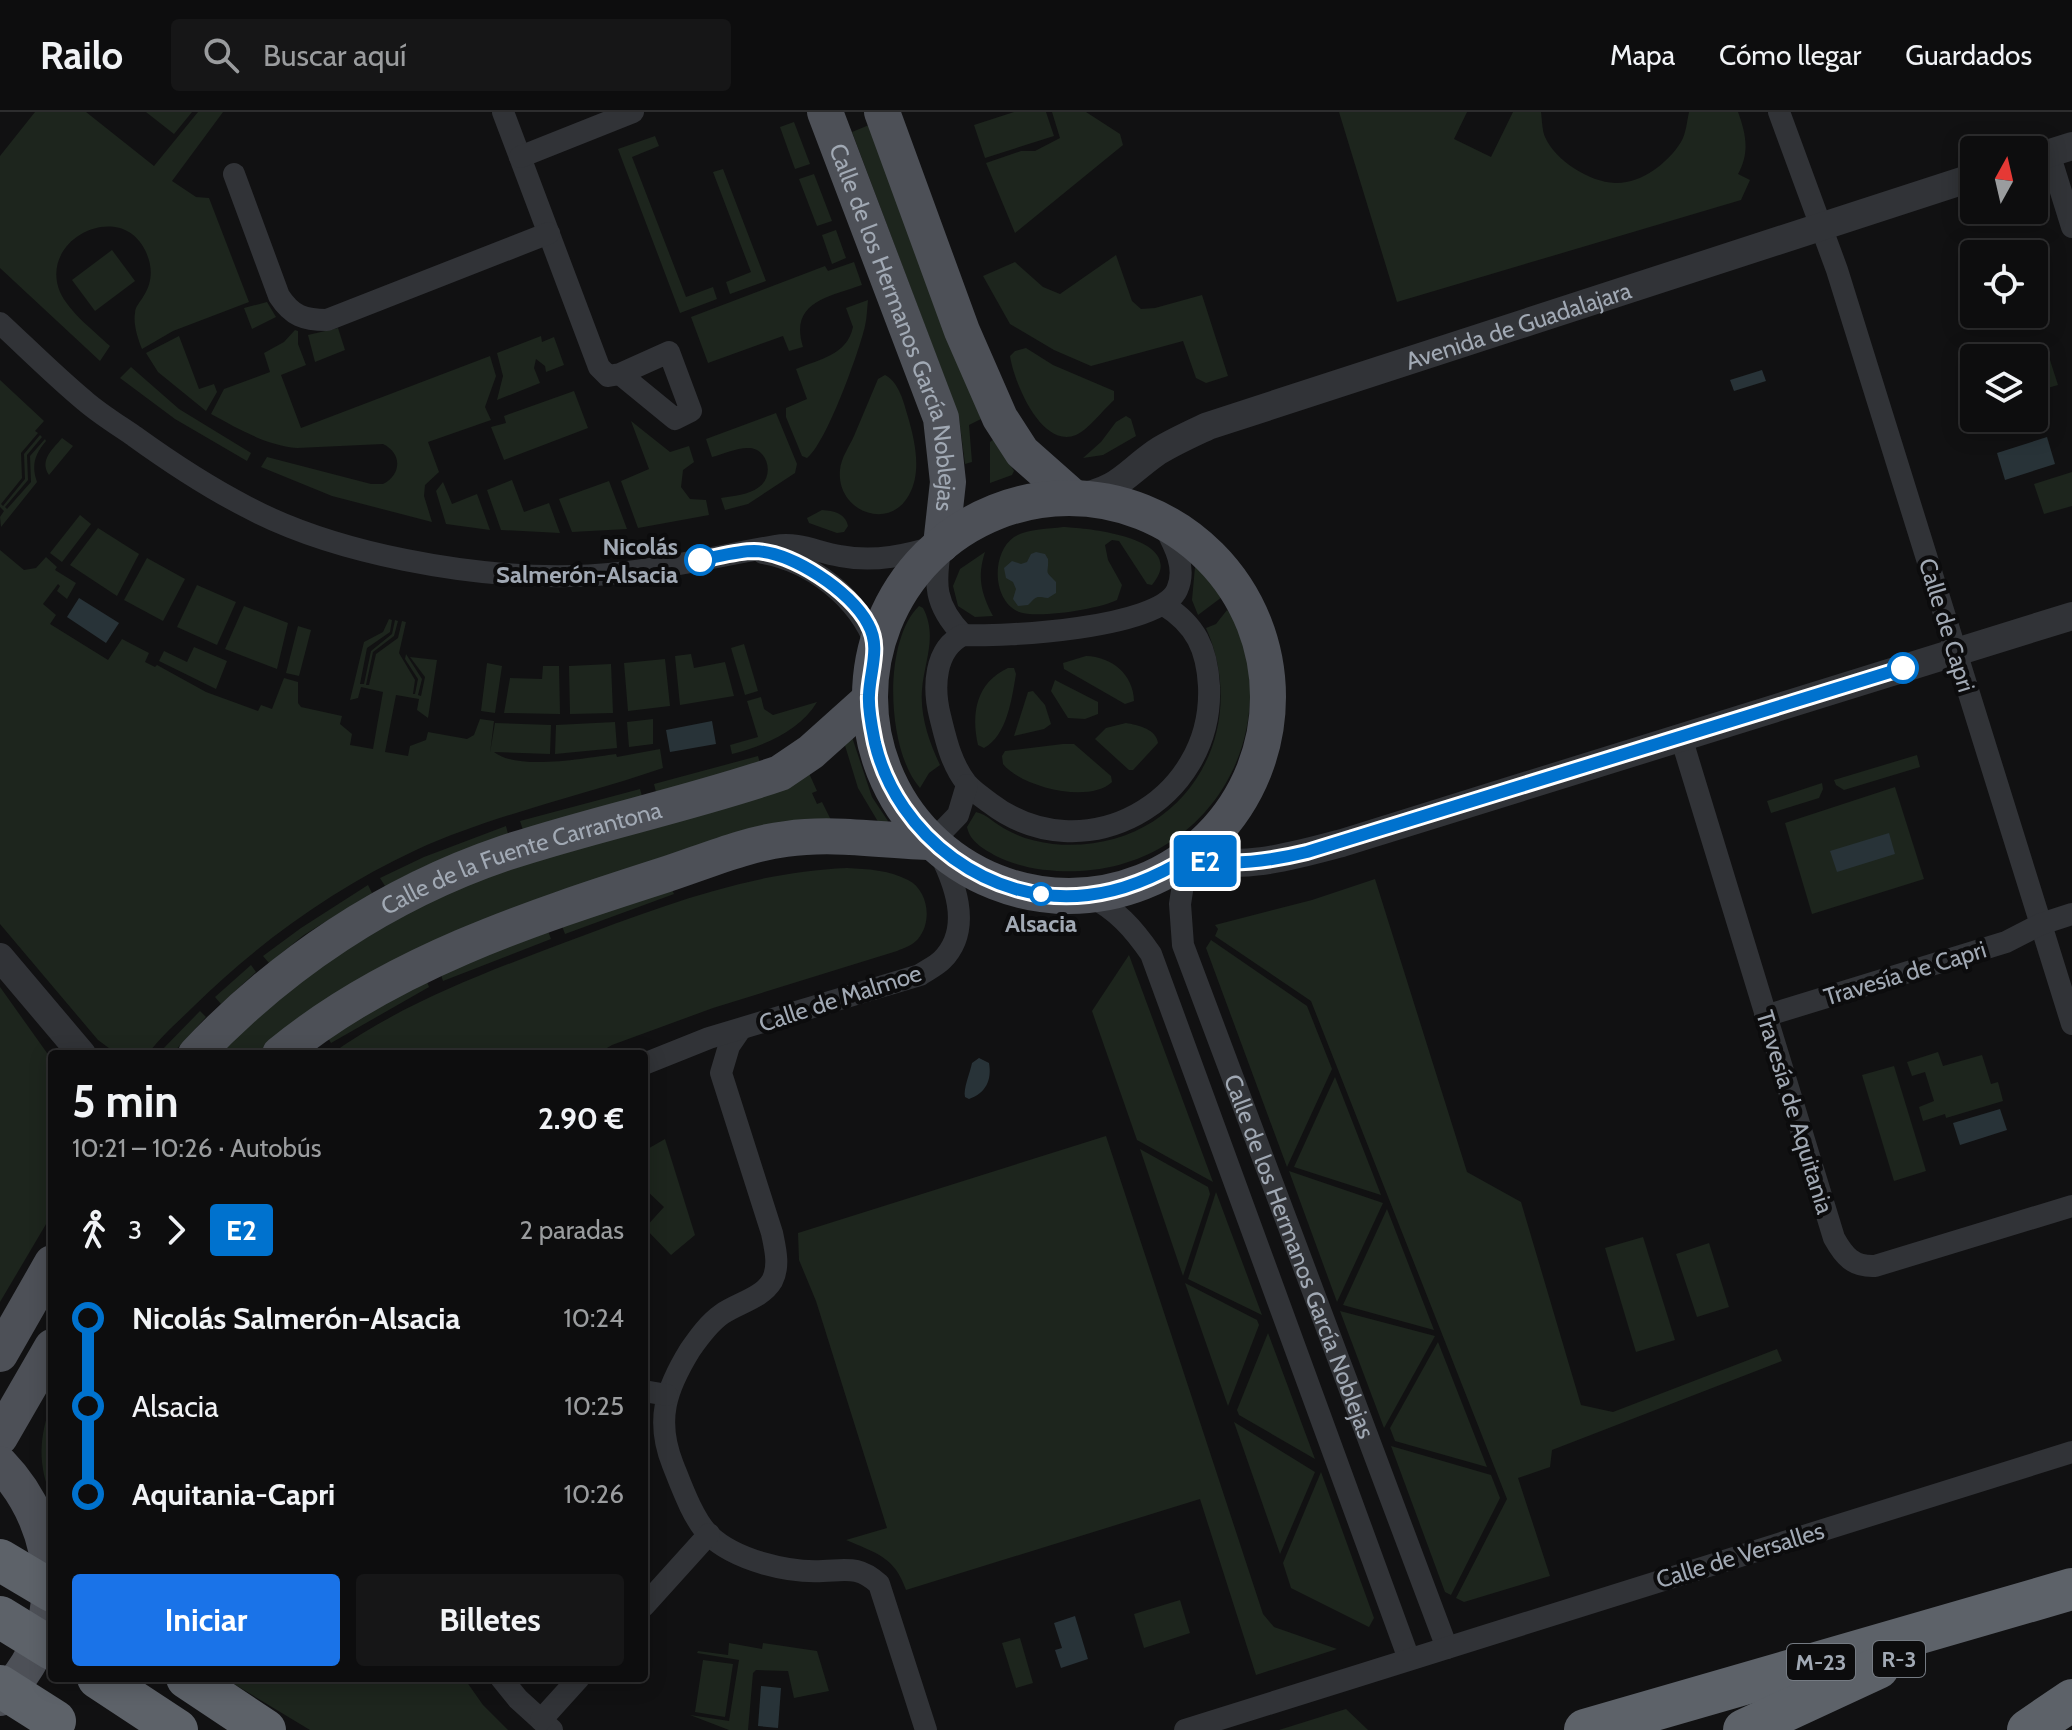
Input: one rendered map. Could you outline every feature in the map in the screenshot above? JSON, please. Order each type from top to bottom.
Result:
[{"type":"highway","points":[[0,1560],[48,1589]]},
{"type":"highway","name":"M-23","points":[[1585,1730],[2064,1592]]},
{"type":"highway","name":"R-3","points":[[1744,1730],[1852,1679],[2064,1592]]},
{"type":"highway","points":[[0,1617],[48,1647]]},
{"type":"highway","points":[[104,1682],[177,1730]]},
{"type":"highway","points":[[193,1682],[265,1730]]},
{"type":"highway","points":[[0,1686],[62,1726]]},
{"type":"highway","points":[[2028,1730],[2072,1700]]},
{"type":"main road","name":"Calle de los Hermanos García Noblejas","points":[[825,112],[941,418],[948,482],[941,545]]},
{"type":"main road","points":[[882,112],[962,331],[1000,418],[1022,452],[1075,498]]},
{"type":"main road","points":[[1075,498],[1131,508],[1161,520],[1191,540],[1218,565],[1240,594],[1255,623],[1269,687],[1268,720],[1261,753],[1249,784],[1220,828],[1188,858],[1126,888],[1065,896],[1020,890],[985,878],[934,844],[913,822],[886,777],[875,743],[869,700],[876,645],[891,608],[912,574],[941,545],[988,515],[1017,505],[1075,498]]},
{"type":"main road","name":"Calle de la Fuente Carrantona","points":[[200,1050],[262,990],[337,934],[421,888],[502,854],[780,773],[811,752],[869,700]]},
{"type":"main road","points":[[285,1050],[309,1030],[368,995],[458,948],[605,894],[745,849],[785,839],[832,836],[934,844]]},
{"type":"main road","points":[[0,1354],[48,1270]]},
{"type":"main road","points":[[0,1340],[33,1297]]},
{"type":"main road","points":[[0,1437],[48,1354]]},
{"type":"main road","points":[[0,1464],[19,1485],[35,1513],[48,1560]]},
{"type":"main road","points":[[0,1698],[33,1653],[48,1607]]},
{"type":"street","points":[[503,112],[599,367],[608,376],[620,374]]},
{"type":"street","points":[[520,157],[633,112]]},
{"type":"street","name":"Calle de Capri","points":[[1779,112],[1837,270],[2072,1024]]},
{"type":"street","points":[[2052,152],[2072,227]]},
{"type":"street","points":[[234,174],[279,296],[288,311],[300,318],[327,320],[549,233]]},
{"type":"street","name":"Avenida de Guadalajara","points":[[1075,498],[1101,493],[1136,471],[1161,450],[1208,426],[1960,182]]},
{"type":"street","points":[[0,323],[86,402],[204,482],[249,508],[312,534],[368,551],[436,564],[521,575],[572,576],[672,566],[777,546],[799,545],[836,556],[878,559],[941,545],[937,565],[937,596],[951,623],[963,635]]},
{"type":"street","points":[[1161,520],[1180,566],[1178,589],[1164,605],[1146,614],[1052,631],[963,635],[951,641],[945,649],[940,664],[937,706],[948,750],[967,785],[1001,812],[1044,830],[1080,832],[1119,824],[1140,815],[1156,802],[1189,764],[1201,741],[1209,696],[1208,671],[1193,628],[1164,605]]},
{"type":"street","points":[[754,551],[784,557],[830,584],[859,611],[869,625],[876,645]]},
{"type":"street","points":[[1188,858],[1210,862],[1237,861],[1307,852],[2072,616]]},
{"type":"street","name":"Travesía de Aquitania","points":[[1681,737],[1834,1238],[1843,1255],[1852,1262],[1875,1266],[2072,1206]]},
{"type":"street","points":[[934,844],[958,815],[967,785]]},
{"type":"street","name":"Calle de Malmoe","points":[[654,1059],[709,1038],[920,975],[941,961],[953,945],[959,897],[950,871],[934,844]]},
{"type":"street","name":"Calle de los Hermanos García Noblejas","points":[[1188,858],[1180,904],[1183,945],[1447,1648]]},
{"type":"street","name":"Calle de los Hermanos García Noblejas","points":[[1088,895],[1110,907],[1129,923],[1151,954],[1409,1659]]},
{"type":"street","name":"Travesía de Capri","points":[[1765,1016],[2006,942],[2041,924],[2072,914]]},
{"type":"street","points":[[0,957],[79,1050]]},
{"type":"street","points":[[740,1030],[729,1046],[721,1073],[772,1233],[777,1259],[774,1278],[764,1291],[720,1315],[700,1335],[673,1377],[667,1395],[664,1434],[668,1454],[684,1494],[709,1534],[738,1552],[784,1569],[822,1572],[846,1568],[868,1574],[879,1584],[926,1730]]},
{"type":"street","name":"Calle de Malmoe","points":[[654,1059],[679,1054],[707,1059],[721,1073]]},
{"type":"street","points":[[648,1392],[667,1395]]},
{"type":"street","name":"Calle de Versalles","points":[[1409,1659],[2072,1452]]},
{"type":"street","points":[[648,1602],[709,1534]]},
{"type":"street","points":[[1185,1730],[1409,1659]]},
{"type":"street","points":[[505,1682],[546,1725],[576,1682]]},
{"type":"shaded area","points":[[35,112],[86,112],[154,166],[198,112],[223,112],[172,181],[196,197],[209,198],[249,302],[173,331],[142,349],[135,317],[150,280],[151,268],[145,250],[133,235],[118,228],[101,227],[85,232],[71,242],[60,256],[56,273],[60,292],[69,307],[110,346],[100,361],[0,268],[0,156]]},
{"type":"shaded area","points":[[146,112],[192,112],[174,134]]},
{"type":"shaded area","points":[[1014,112],[1046,112],[1054,136],[985,158],[974,125]]},
{"type":"shaded area","points":[[1052,112],[1086,112],[1120,134],[1123,145],[1015,233],[986,163],[1021,151],[1035,151],[1060,138]]},
{"type":"shaded area","points":[[1339,112],[1467,112],[1454,139],[1491,157],[1513,112],[1541,112],[1545,137],[1556,154],[1594,179],[1615,183],[1644,176],[1669,157],[1683,139],[1689,112],[1738,112],[1746,143],[1738,174],[1750,180],[1741,200],[1397,302]]},
{"type":"shaded area","points":[[794,122],[810,164],[795,169],[780,127]]},
{"type":"shaded area","points":[[869,125],[981,419],[969,425],[972,462],[965,464],[959,418],[852,132]]},
{"type":"shaded area","points":[[655,136],[659,146],[632,157],[686,297],[713,287],[717,299],[680,313],[618,149]]},
{"type":"shaded area","points":[[723,169],[766,281],[730,294],[726,282],[751,272],[713,172]]},
{"type":"shaded area","points":[[814,174],[832,221],[817,226],[799,179]]},
{"type":"shaded area","points":[[836,230],[846,258],[832,264],[822,235]]},
{"type":"shaded area","points":[[112,250],[135,281],[95,311],[72,280]]},
{"type":"shaded area","points":[[1116,255],[1132,301],[1141,309],[1202,295],[1228,376],[1206,383],[1196,378],[1183,341],[1091,366],[1054,350],[1010,324],[983,276],[1015,262],[1043,287],[1060,294]]},
{"type":"shaded area","points":[[854,262],[862,285],[825,298],[807,311],[800,332],[803,347],[789,351],[783,336],[708,363],[691,317],[825,266],[828,271]]},
{"type":"shaded area","points":[[868,300],[862,339],[841,396],[815,449],[807,458],[802,456],[786,417],[786,408],[807,399],[796,369],[839,350],[853,327],[846,308]]},
{"type":"shaded area","points":[[267,302],[276,317],[252,329],[244,308]]},
{"type":"shaded area","points":[[338,328],[345,350],[315,362],[308,335]]},
{"type":"shaded area","points":[[295,330],[298,331],[298,344],[306,365],[281,375],[301,428],[490,356],[496,376],[485,407],[491,420],[428,442],[439,472],[425,485],[424,496],[432,522],[332,496],[261,467],[267,457],[371,484],[383,484],[394,475],[397,464],[394,453],[383,444],[285,446],[252,436],[211,414],[224,389],[270,372],[264,353],[284,342]]},
{"type":"shaded area","points":[[179,336],[199,389],[214,384],[217,392],[206,411],[158,372],[146,353]]},
{"type":"shaded area","points":[[541,336],[542,342],[554,337],[564,365],[546,372],[545,366],[536,359],[534,368],[540,383],[497,400],[503,376],[497,353]]},
{"type":"shaded area","points":[[1026,348],[1053,365],[1114,391],[1114,400],[1076,435],[1063,437],[1051,432],[1031,410],[1017,381],[1010,356]]},
{"type":"shaded area","points":[[2048,357],[2058,385],[2048,388]]},
{"type":"shaded area","points":[[131,367],[179,409],[251,453],[247,461],[175,419],[120,378]]},
{"type":"shaded area","points":[[1762,370],[1766,381],[1734,391],[1730,380]]},
{"type":"shaded area","points":[[885,375],[903,399],[913,436],[916,467],[913,486],[900,506],[877,514],[855,506],[846,496],[840,470],[878,379]]},
{"type":"shaded area","points":[[0,380],[44,421],[21,453],[22,478],[1,504],[3,506],[25,479],[24,454],[40,435],[42,437],[27,455],[28,480],[5,507],[7,509],[31,482],[30,456],[46,441],[35,460],[37,482],[1,527],[0,517],[4,511],[0,507]]},
{"type":"shaded area","points":[[574,391],[588,428],[504,460],[491,427],[506,423],[504,416]]},
{"type":"shaded area","points":[[776,413],[797,464],[795,473],[748,504],[725,510],[721,498],[755,490],[767,477],[767,464],[762,454],[750,448],[712,457],[706,439]]},
{"type":"shaded area","points":[[1126,416],[1131,419],[1136,436],[1103,455],[1083,458],[1101,442],[1116,422]]},
{"type":"shaded area","points":[[631,421],[670,452],[689,446],[694,462],[683,470],[681,487],[690,499],[706,500],[709,515],[638,528],[621,481],[649,469]]},
{"type":"shaded area","points":[[2047,437],[2055,464],[2005,480],[1997,453]]},
{"type":"shaded area","points":[[62,438],[73,446],[49,475],[46,460]]},
{"type":"shaded area","points":[[994,439],[1014,471],[1012,475],[990,483],[990,442]]},
{"type":"shaded area","points":[[2072,472],[2072,506],[2044,514],[2034,484]]},
{"type":"shaded area","points":[[512,480],[524,512],[549,503],[560,533],[501,530],[487,490]]},
{"type":"shaded area","points":[[609,481],[627,529],[572,532],[559,499]]},
{"type":"shaded area","points":[[443,482],[452,504],[477,494],[490,530],[446,524],[436,491]]},
{"type":"shaded area","points":[[822,510],[842,515],[848,526],[844,532],[837,533],[809,523],[807,518]]},
{"type":"shaded area","points":[[80,515],[91,524],[62,562],[50,553]]},
{"type":"shaded area","points":[[1063,527],[1112,533],[1148,546],[1158,556],[1160,569],[1152,585],[1147,584],[1119,541],[1112,540],[1105,545],[1108,560],[1122,585],[1117,600],[1097,607],[1053,614],[1019,612],[1010,606],[999,588],[1001,554],[1014,537],[1025,532]]},
{"type":"shaded area","points":[[98,528],[139,554],[117,596],[70,565]]},
{"type":"shaded area","points":[[0,550],[24,570],[36,568],[46,557],[57,567],[55,570],[76,583],[67,599],[57,591],[58,584],[43,604],[56,615],[50,624],[108,660],[122,639],[149,653],[145,662],[155,667],[157,665],[206,692],[258,711],[261,705],[272,709],[284,678],[298,682],[298,703],[301,707],[342,716],[340,724],[352,734],[350,745],[373,749],[383,692],[361,687],[358,698],[350,700],[364,642],[383,632],[389,619],[392,620],[390,632],[367,648],[360,684],[364,684],[371,651],[392,634],[395,620],[398,621],[394,636],[373,652],[366,685],[369,685],[376,654],[398,638],[402,621],[406,622],[399,653],[415,680],[413,694],[418,679],[405,659],[406,654],[422,679],[418,695],[421,696],[425,677],[410,657],[437,660],[428,718],[417,710],[419,699],[396,695],[385,752],[408,756],[410,746],[426,740],[428,732],[467,739],[474,735],[480,719],[494,721],[490,753],[495,723],[551,725],[550,754],[494,752],[519,761],[552,762],[616,754],[617,757],[660,749],[663,768],[446,837],[386,865],[327,899],[244,960],[151,1050],[112,1050],[98,1040],[0,924]]},
{"type":"shaded area","points":[[985,552],[981,569],[982,585],[993,616],[975,617],[958,606],[953,586],[960,569]]},
{"type":"shaded area","points":[[1036,552],[1045,554],[1048,559],[1048,572],[1056,582],[1056,593],[1048,598],[1036,597],[1028,605],[1018,606],[1013,599],[1016,589],[1013,582],[1006,578],[1004,568],[1012,561],[1027,562]]},
{"type":"shaded area","points":[[147,558],[185,579],[163,621],[124,600]]},
{"type":"shaded area","points":[[1195,567],[1201,569],[1222,597],[1198,615],[1192,600]]},
{"type":"shaded area","points":[[197,585],[236,602],[217,645],[177,627]]},
{"type":"shaded area","points":[[79,598],[119,623],[106,643],[67,617]]},
{"type":"shaded area","points":[[244,606],[288,623],[277,669],[225,649]]},
{"type":"shaded area","points":[[919,606],[927,618],[930,639],[922,709],[940,765],[929,773],[920,788],[909,771],[901,749],[893,697],[899,644],[907,623]]},
{"type":"shaded area","points":[[1227,610],[1242,634],[1247,655],[1250,684],[1248,721],[1239,755],[1224,786],[1204,813],[1179,836],[1149,854],[1116,866],[1080,871],[1048,870],[1016,864],[996,856],[974,841],[967,827],[976,812],[1018,835],[1053,844],[1097,843],[1136,831],[1168,810],[1194,782],[1212,748],[1220,710],[1219,670],[1206,628],[1216,624]]},
{"type":"shaded area","points":[[298,626],[311,630],[299,676],[286,673]]},
{"type":"shaded area","points":[[744,644],[758,691],[745,695],[731,648]]},
{"type":"shaded area","points":[[194,647],[227,661],[216,689],[159,661],[164,651],[187,662]]},
{"type":"shaded area","points":[[691,654],[694,668],[725,662],[734,696],[680,705],[675,656]]},
{"type":"shaded area","points":[[1086,656],[1104,660],[1119,669],[1130,683],[1134,701],[1125,704],[1064,669],[1063,663]]},
{"type":"shaded area","points":[[665,659],[670,706],[628,711],[624,663]]},
{"type":"shaded area","points":[[487,663],[502,666],[495,713],[481,711]]},
{"type":"shaded area","points":[[611,664],[613,713],[570,714],[569,666]]},
{"type":"shaded area","points":[[543,666],[559,666],[560,714],[504,713],[510,678],[542,679]]},
{"type":"shaded area","points":[[1008,668],[1014,668],[1016,674],[1007,716],[998,735],[984,748],[978,745],[976,733],[978,700],[989,682]]},
{"type":"shaded area","points":[[1055,680],[1098,702],[1098,714],[1085,719],[1068,718],[1051,691]]},
{"type":"shaded area","points":[[1033,691],[1045,705],[1051,724],[1044,729],[1014,736],[1028,692]]},
{"type":"shaded area","points":[[761,697],[764,709],[773,715],[817,702],[801,721],[780,736],[732,754],[730,745],[758,737],[747,701]]},
{"type":"shaded area","points":[[653,719],[653,744],[629,747],[627,722]]},
{"type":"shaded area","points":[[712,721],[716,744],[670,752],[666,730]]},
{"type":"shaded area","points":[[615,722],[617,748],[555,754],[556,725]]},
{"type":"shaded area","points":[[1126,723],[1150,731],[1158,743],[1133,770],[1129,770],[1095,739],[1106,728]]},
{"type":"shaded area","points":[[852,737],[872,797],[888,821],[886,825],[880,825],[858,788],[843,739]]},
{"type":"shaded area","points":[[1074,744],[1111,776],[1112,782],[1088,792],[1056,790],[1024,780],[1003,764],[1005,751]]},
{"type":"shaded area","points":[[1917,755],[1920,767],[1844,790],[1834,780]]},
{"type":"shaded area","points":[[758,756],[760,763],[656,792],[654,784]]},
{"type":"shaded area","points":[[808,771],[817,791],[812,793],[817,804],[822,802],[832,822],[293,1025],[263,1050],[217,1050],[292,982],[452,887]]},
{"type":"shaded area","points":[[1822,783],[1819,798],[1771,813],[1767,801]]},
{"type":"shaded area","points":[[1895,787],[1924,879],[1812,914],[1785,823]]},
{"type":"shaded area","points":[[640,789],[642,796],[523,830],[520,821]]},
{"type":"shaded area","points":[[506,826],[508,834],[423,867],[385,886],[380,878],[424,857]]},
{"type":"shaded area","points":[[1889,833],[1895,854],[1837,872],[1830,851]]},
{"type":"shaded area","points":[[870,870],[908,880],[924,898],[927,915],[923,932],[916,941],[897,951],[713,1008],[604,1050],[337,1050],[415,1004],[505,965],[704,894],[774,876],[810,871]]},
{"type":"shaded area","points":[[1375,879],[1467,1172],[1521,1202],[1581,1405],[1613,1412],[1777,1349],[1782,1361],[1552,1450],[1550,1467],[1518,1478],[1550,1576],[1464,1602],[1456,1598],[1507,1499],[1311,1001],[1215,936],[1218,929],[1215,925],[1312,900]]},
{"type":"shaded area","points":[[368,885],[372,893],[304,935],[269,963],[263,956],[301,928]]},
{"type":"shaded area","points":[[671,887],[674,894],[565,934],[562,926]]},
{"type":"shaded area","points":[[548,931],[551,939],[443,981],[440,972]]},
{"type":"shaded area","points":[[1211,940],[1307,1006],[1332,1069],[1287,1167],[1206,948]]},
{"type":"shaded area","points":[[1129,955],[1213,1182],[1137,1140],[1092,1011]]},
{"type":"shaded area","points":[[251,965],[256,972],[221,1004],[215,997]]},
{"type":"shaded area","points":[[426,979],[429,987],[331,1043],[327,1036]]},
{"type":"shaded area","points":[[0,987],[48,1054],[48,1221],[0,1302]]},
{"type":"shaded area","points":[[200,1011],[206,1017],[176,1050],[162,1050]]},
{"type":"shaded area","points":[[1938,1052],[1943,1066],[1982,1055],[1991,1084],[1998,1082],[2003,1101],[1946,1118],[1945,1114],[1923,1121],[1919,1107],[1934,1101],[1925,1072],[1912,1076],[1907,1062]]},
{"type":"shaded area","points":[[979,1058],[989,1063],[990,1075],[984,1089],[969,1099],[965,1097],[966,1085],[972,1063]]},
{"type":"shaded area","points":[[1894,1066],[1926,1171],[1894,1181],[1862,1075]]},
{"type":"shaded area","points":[[1335,1077],[1381,1195],[1294,1167]]},
{"type":"shaded area","points":[[2000,1109],[2007,1130],[1960,1145],[1953,1123]]},
{"type":"shaded area","points":[[1106,1136],[1263,1614],[1274,1627],[1337,1649],[1256,1675],[1200,1499],[906,1590],[890,1563],[846,1540],[887,1528],[816,1301],[799,1260],[798,1233]]},
{"type":"shaded area","points":[[665,1139],[695,1235],[671,1255],[648,1231],[648,1225],[664,1207],[648,1192],[648,1149]]},
{"type":"shaded area","points":[[1140,1149],[1208,1187],[1210,1194],[1183,1276]]},
{"type":"shaded area","points":[[1289,1171],[1383,1203],[1337,1302]]},
{"type":"shaded area","points":[[1216,1192],[1262,1315],[1188,1279]]},
{"type":"shaded area","points":[[1387,1209],[1434,1330],[1343,1305]]},
{"type":"shaded area","points":[[1643,1237],[1675,1340],[1636,1352],[1605,1248]]},
{"type":"shaded area","points":[[1709,1243],[1729,1307],[1697,1317],[1676,1254]]},
{"type":"shaded area","points":[[1185,1283],[1257,1320],[1259,1325],[1228,1406]]},
{"type":"shaded area","points":[[1340,1311],[1435,1336],[1384,1428]]},
{"type":"shaded area","points":[[1268,1333],[1315,1459],[1239,1415],[1237,1410]]},
{"type":"shaded area","points":[[1438,1342],[1487,1467],[1395,1441],[1390,1428]]},
{"type":"shaded area","points":[[48,1414],[48,1488],[42,1462],[44,1427]]},
{"type":"shaded area","points":[[1234,1422],[1315,1472],[1280,1554]]},
{"type":"shaded area","points":[[1391,1446],[1491,1475],[1500,1498],[1451,1595],[1445,1592]]},
{"type":"shaded area","points":[[1321,1472],[1374,1618],[1369,1627],[1291,1588],[1283,1563]]},
{"type":"shaded area","points":[[1180,1600],[1190,1633],[1144,1648],[1134,1614]]},
{"type":"shaded area","points":[[1075,1616],[1088,1659],[1061,1668],[1055,1650],[1062,1648],[1054,1623]]},
{"type":"shaded area","points":[[1020,1638],[1033,1683],[1016,1688],[1002,1643]]},
{"type":"shaded area","points":[[729,1643],[762,1649],[763,1643],[817,1651],[829,1691],[794,1698],[788,1671],[756,1670],[753,1673],[748,1730],[729,1730],[690,1715],[729,1721],[739,1660],[697,1653],[728,1655]]},
{"type":"shaded area","points":[[703,1660],[733,1664],[725,1717],[695,1712]]},
{"type":"shaded area","points":[[231,1682],[467,1682],[483,1705],[508,1730],[310,1730]]},
{"type":"shaded area","points":[[761,1686],[781,1688],[778,1728],[758,1726]]},
{"type":"shaded area","points":[[1346,1709],[1368,1730],[1279,1730]]},
{"type":"bus line","name":"E2","points":[[700,560],[754,551],[784,557],[830,584],[859,611],[869,625],[876,645],[869,700],[875,743],[886,777],[902,805],[913,822],[953,859],[985,878],[1041,894],[1088,895],[1126,888],[1189,857],[1210,862],[1247,861],[1286,857],[1342,843],[1903,668]]},
{"type":"place","name":"Nicolás Salmerón-Alsacia","points":[[700,560]]},
{"type":"place","name":"Alsacia","points":[[1041,894]]}]
